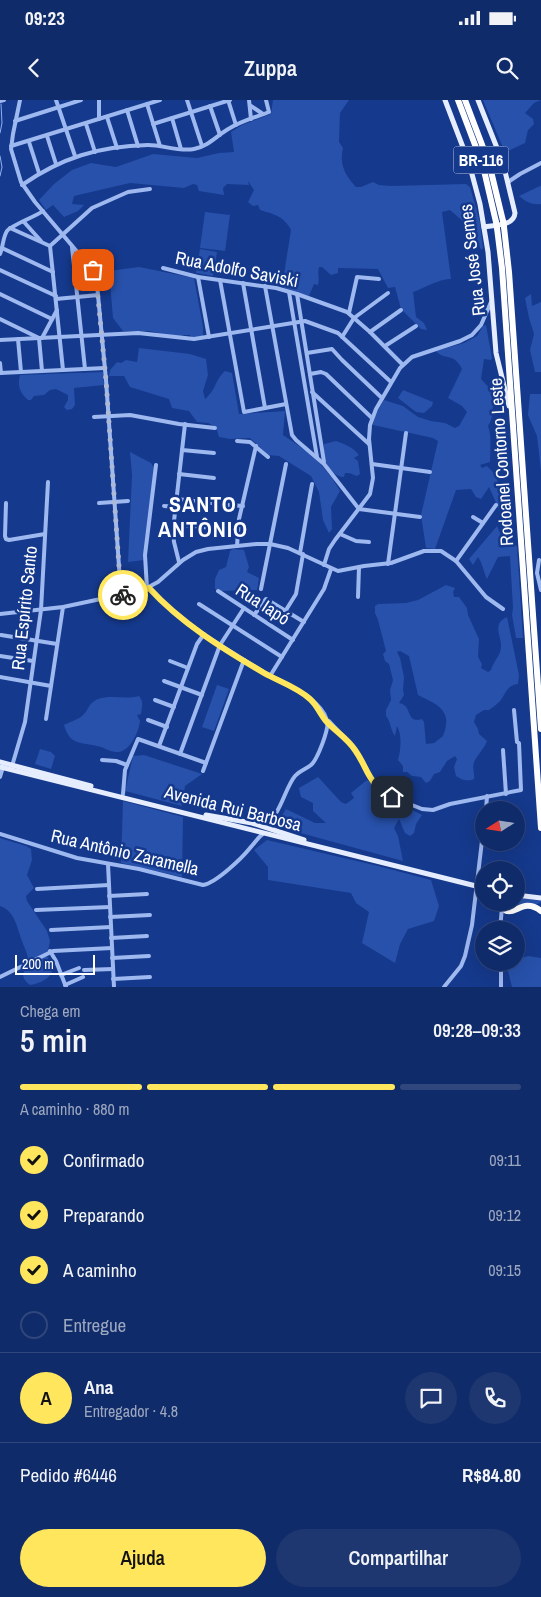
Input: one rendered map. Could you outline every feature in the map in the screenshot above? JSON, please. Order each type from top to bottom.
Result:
[{"type":"highway","name":"Rodoanel Contorno Leste","points":[[458,100],[483,166],[500,224],[541,828]]},
{"type":"highway","name":"Rodoanel Contorno Leste","points":[[465,100],[489,163],[511,292],[541,729]]},
{"type":"highway","points":[[525,906],[539,904]]},
{"type":"main road","name":"Rua José Semes","points":[[445,100],[469,163],[477,192],[484,227],[497,360],[513,420]]},
{"type":"main road","points":[[478,100],[500,154],[515,210],[515,217],[509,222],[484,227]]},
{"type":"main road","name":"Avenida Rui Barbosa","points":[[1,766],[12,766],[213,816],[266,825],[292,836],[438,874],[459,882]]},
{"type":"main road","name":"Avenida Rui Barbosa","points":[[1,766],[475,886]]},
{"type":"main road","points":[[261,833],[266,825]]},
{"type":"main road","points":[[525,899],[539,904]]},
{"type":"street","points":[[0,101],[4,100]]},
{"type":"street","points":[[20,100],[11,146],[14,164],[22,185],[95,272],[109,416],[121,595]]},
{"type":"street","points":[[56,100],[75,156]]},
{"type":"street","points":[[15,121],[81,100]]},
{"type":"street","points":[[98,100],[99,119]]},
{"type":"street","points":[[11,146],[160,100]]},
{"type":"street","points":[[187,100],[202,146]]},
{"type":"street","points":[[154,124],[229,100],[236,125]]},
{"type":"street","points":[[22,185],[39,173],[75,156],[138,146],[190,149],[202,146],[236,125],[269,112],[266,100]]},
{"type":"street","points":[[249,102],[264,114]]},
{"type":"street","points":[[249,102],[251,119]]},
{"type":"street","points":[[147,104],[160,146]]},
{"type":"street","points":[[210,106],[220,135]]},
{"type":"street","points":[[128,110],[138,146]]},
{"type":"street","points":[[107,117],[117,148]]},
{"type":"street","points":[[172,118],[182,149]]},
{"type":"street","points":[[86,124],[95,152]]},
{"type":"street","points":[[47,136],[56,164]]},
{"type":"street","points":[[29,142],[39,173]]},
{"type":"street","points":[[508,182],[541,162]]},
{"type":"street","points":[[50,246],[92,208],[128,192],[150,189]]},
{"type":"street","points":[[0,254],[6,233],[10,228],[43,211]]},
{"type":"street","points":[[24,222],[42,242]]},
{"type":"street","points":[[10,228],[50,246]]},
{"type":"street","points":[[72,245],[85,369]]},
{"type":"street","points":[[50,246],[63,370]]},
{"type":"street","points":[[2,248],[53,272]]},
{"type":"street","name":"Rua Adolfo Saviski","points":[[163,268],[198,277],[266,286],[296,294],[349,314],[402,364]]},
{"type":"street","points":[[0,270],[56,297],[98,295]]},
{"type":"street","points":[[198,277],[209,337]]},
{"type":"street","points":[[349,314],[357,277],[379,279]]},
{"type":"street","points":[[220,280],[244,412],[286,404]]},
{"type":"street","points":[[243,284],[265,408]]},
{"type":"street","points":[[266,286],[286,404],[294,438],[324,464],[360,509],[420,517]]},
{"type":"street","points":[[288,292],[317,458]]},
{"type":"street","points":[[342,336],[354,318],[388,293]]},
{"type":"street","points":[[0,294],[52,319]]},
{"type":"street","points":[[296,294],[324,464]]},
{"type":"street","points":[[324,565],[330,549],[368,498],[372,488],[369,434],[372,418],[402,364],[417,355],[468,338],[476,332],[484,319],[491,300]]},
{"type":"street","points":[[42,371],[40,338],[57,310]]},
{"type":"street","points":[[370,332],[401,310]]},
{"type":"street","points":[[484,319],[493,318]]},
{"type":"street","points":[[0,319],[40,338]]},
{"type":"street","points":[[0,340],[142,333],[190,339],[301,321],[309,322],[342,336],[391,382]]},
{"type":"street","points":[[385,346],[416,326]]},
{"type":"street","points":[[18,339],[21,372]]},
{"type":"street","points":[[307,353],[332,349],[382,398]]},
{"type":"street","points":[[0,363],[0,373],[105,368]]},
{"type":"street","points":[[310,374],[321,372],[326,374],[372,418]]},
{"type":"street","points":[[306,393],[312,392]]},
{"type":"street","points":[[312,392],[370,444]]},
{"type":"street","points":[[94,417],[134,415],[216,428]]},
{"type":"street","points":[[180,562],[173,537],[185,424]]},
{"type":"street","points":[[388,564],[406,433]]},
{"type":"street","points":[[237,442],[248,441],[268,457]]},
{"type":"street","points":[[237,546],[239,519],[256,446]]},
{"type":"street","points":[[182,450],[214,453]]},
{"type":"street","points":[[261,588],[286,464]]},
{"type":"street","points":[[372,464],[430,472]]},
{"type":"street","points":[[156,465],[145,555],[148,588],[169,609],[204,634],[270,676],[299,690],[312,701],[329,723],[355,749],[365,770],[375,784],[392,797],[422,810],[427,810],[488,796],[520,791],[522,787],[519,743],[517,742],[514,710]]},
{"type":"street","points":[[180,474],[214,478]]},
{"type":"street","name":"Rua Espírito Santo","points":[[12,766],[24,726],[41,610],[48,482]]},
{"type":"street","points":[[286,610],[296,594],[312,484]]},
{"type":"street","points":[[177,499],[212,503]]},
{"type":"street","points":[[99,503],[128,501]]},
{"type":"street","points":[[6,503],[4,536],[6,539],[45,534]]},
{"type":"street","points":[[230,505],[243,506]]},
{"type":"street","points":[[456,561],[496,505]]},
{"type":"street","points":[[164,506],[176,507]]},
{"type":"street","points":[[474,517],[483,523]]},
{"type":"street","points":[[174,524],[212,528]]},
{"type":"street","points":[[340,534],[356,541],[369,542]]},
{"type":"street","points":[[0,614],[63,607],[148,588],[162,580],[191,554],[202,550],[257,544],[270,544],[301,553],[332,569],[342,571],[388,564],[418,552],[441,551],[456,561],[486,597],[503,609]]},
{"type":"street","points":[[539,560],[537,570],[541,590]]},
{"type":"street","points":[[358,597],[359,567]]},
{"type":"street","points":[[270,676],[324,589],[332,569]]},
{"type":"street","name":"Rua Iapó","points":[[218,591],[292,640]]},
{"type":"street","points":[[254,615],[266,599],[304,622]]},
{"type":"street","points":[[199,604],[282,657]]},
{"type":"street","points":[[46,718],[63,607]]},
{"type":"street","points":[[180,754],[220,645],[244,608]]},
{"type":"street","points":[[159,746],[197,644],[204,634]]},
{"type":"street","points":[[1,636],[57,644]]},
{"type":"street","points":[[0,656],[33,661]]},
{"type":"street","points":[[203,771],[244,660]]},
{"type":"street","points":[[170,661],[188,668]]},
{"type":"street","points":[[0,677],[51,686]]},
{"type":"street","points":[[164,681],[202,695]]},
{"type":"street","points":[[155,700],[174,707]]},
{"type":"street","points":[[148,720],[167,727]]},
{"type":"street","points":[[323,739],[330,729],[329,723]]},
{"type":"street","points":[[266,825],[280,806],[294,778],[313,763],[329,723]]},
{"type":"street","points":[[123,794],[127,765],[138,739],[206,763]]},
{"type":"street","points":[[503,750],[506,794]]},
{"type":"street","points":[[102,760],[116,761],[127,765]]},
{"type":"street","points":[[0,778],[1,766]]},
{"type":"street","points":[[487,801],[488,796]]},
{"type":"street","name":"Rua Antônio Zaramella","points":[[0,834],[60,854],[139,869],[196,884],[206,884],[218,878],[246,853],[261,833]]},
{"type":"street","points":[[108,864],[114,987]]},
{"type":"street","points":[[37,889],[109,886]]},
{"type":"street","points":[[110,896],[147,894]]},
{"type":"street","points":[[444,987],[461,966],[465,956],[472,925],[475,896]]},
{"type":"street","points":[[36,910],[110,907]]},
{"type":"street","points":[[110,917],[150,915]]},
{"type":"street","points":[[51,930],[111,927]]},
{"type":"street","points":[[112,938],[147,936]]},
{"type":"street","points":[[0,977],[50,951],[112,948]]},
{"type":"street","points":[[50,951],[55,958],[66,986],[83,977]]},
{"type":"street","points":[[112,958],[149,956]]},
{"type":"street","points":[[61,975],[79,968]]},
{"type":"street","points":[[84,970],[113,969]]},
{"type":"street","points":[[501,971],[501,987]]},
{"type":"street","points":[[113,979],[150,978]]},
{"type":"shaded area","points":[[273,100],[349,100],[340,113],[339,142],[343,148],[342,164],[356,187],[373,182],[379,185],[391,186],[466,184],[470,187],[480,222],[483,248],[481,250],[473,230],[450,210],[442,212],[451,279],[437,282],[413,292],[416,317],[424,323],[427,330],[421,329],[401,309],[395,287],[388,288],[378,269],[338,268],[338,273],[331,275],[322,267],[319,267],[318,285],[314,284],[309,296],[282,287],[291,230],[282,219],[274,214],[260,210],[258,205],[253,206],[248,202],[254,190],[248,181],[249,185],[227,184],[223,188],[224,195],[199,191],[197,185],[193,184],[184,188],[130,183],[74,196],[72,204],[84,205],[78,211],[64,217],[53,205],[46,210],[39,200],[54,184],[72,170],[91,163],[116,167],[153,154],[197,158],[234,152],[231,132],[242,125],[271,114]]},
{"type":"shaded area","points":[[483,100],[541,100],[534,103],[525,113],[533,119],[534,124],[528,130],[525,143],[508,151],[504,150]]},
{"type":"shaded area","points":[[540,186],[541,204],[529,203],[519,196]]},
{"type":"shaded area","points":[[205,212],[230,215],[225,251],[200,248]]},
{"type":"shaded area","points":[[200,249],[217,252],[213,276],[196,273]]},
{"type":"shaded area","points":[[139,267],[194,278],[203,327],[203,337],[192,338],[190,335],[166,335],[150,331],[123,331],[113,318],[109,271]]},
{"type":"shaded area","points":[[531,294],[532,306],[541,302],[541,372],[535,372],[530,350],[534,334],[525,298]]},
{"type":"shaded area","points":[[486,325],[492,358],[491,360],[484,359],[481,379],[495,394],[488,426],[490,462],[480,465],[482,468],[487,466],[493,472],[505,504],[501,514],[489,487],[481,499],[476,497],[471,489],[456,490],[435,549],[426,548],[421,515],[438,441],[433,438],[373,425],[375,416],[384,400],[403,406],[418,417],[445,423],[455,428],[459,426],[467,412],[462,406],[448,398],[462,369],[456,360],[443,356],[436,351],[464,343],[477,336],[483,326]]},
{"type":"shaded area","points":[[139,348],[190,354],[206,359],[208,375],[203,391],[205,399],[212,392],[225,371],[232,373],[239,414],[285,411],[283,435],[314,456],[340,491],[331,507],[332,529],[329,533],[323,520],[319,492],[311,476],[279,456],[268,455],[250,438],[230,439],[219,437],[216,427],[208,423],[197,422],[189,411],[172,408],[169,399],[130,387],[124,376],[109,376],[110,370],[117,362],[121,363],[126,360],[137,362]]},
{"type":"shaded area","points":[[103,372],[104,385],[74,388],[75,405],[72,409],[67,410],[64,407],[68,400],[68,395],[56,389],[50,390],[44,395],[34,396],[31,400],[28,400],[21,392],[19,386],[20,375]]},
{"type":"shaded area","points":[[403,390],[433,402],[432,406],[424,413],[416,412],[398,398]]},
{"type":"shaded area","points":[[530,394],[541,394],[541,471],[537,436],[528,415]]},
{"type":"shaded area","points":[[336,441],[349,446],[359,455],[354,458],[358,461],[360,474],[357,476],[345,473],[344,477],[338,476],[326,464],[324,444]]},
{"type":"shaded area","points":[[130,452],[151,463],[154,468],[144,560],[128,562],[132,475]]},
{"type":"shaded area","points":[[497,526],[503,540],[512,540],[517,547],[523,638],[516,638],[512,615],[510,556],[498,557],[487,579],[478,557],[473,565],[469,559]]},
{"type":"shaded area","points":[[233,549],[244,550],[249,567],[247,572],[259,578],[257,590],[221,591],[215,589],[215,579],[219,570],[226,567],[230,551]]},
{"type":"shaded area","points":[[446,585],[455,588],[453,592],[454,597],[459,597],[467,608],[468,615],[479,639],[478,657],[482,664],[481,668],[488,672],[491,670],[501,650],[498,631],[499,623],[507,617],[519,675],[518,684],[511,686],[498,703],[489,710],[484,710],[476,715],[474,722],[479,734],[487,741],[474,762],[474,779],[471,780],[460,779],[456,776],[454,767],[457,759],[455,756],[447,761],[440,772],[434,774],[430,781],[426,783],[421,777],[403,772],[403,766],[398,760],[400,734],[397,726],[395,736],[386,716],[386,710],[391,700],[390,690],[393,680],[389,664],[385,661],[383,654],[386,651],[375,613],[375,606],[378,604],[406,603],[418,600]],"holes":[[[400,651],[409,656],[418,695],[438,706],[445,714],[446,727],[443,736],[434,743],[426,744],[424,722],[422,719],[413,719],[406,707],[399,703],[404,695],[404,677],[397,652]]]},
{"type":"shaded area","points":[[217,685],[229,689],[214,731],[202,727]]},
{"type":"shaded area","points":[[139,696],[142,704],[141,714],[137,715],[140,721],[138,730],[134,740],[123,751],[113,752],[76,742],[66,731],[64,725],[82,716],[92,702],[98,699]]},
{"type":"shaded area","points":[[40,749],[51,752],[55,756],[51,769],[35,764]]},
{"type":"shaded area","points":[[144,755],[202,774],[185,786],[182,806],[125,791],[133,756]]},
{"type":"shaded area","points":[[318,777],[341,802],[346,804],[354,798],[351,793],[367,780],[388,798],[422,815],[416,824],[414,833],[410,836],[405,833],[399,819],[394,828],[398,836],[403,861],[275,826],[286,809],[315,823],[326,823],[313,811],[313,803],[301,797],[299,788]]},
{"type":"shaded area","points":[[123,801],[183,817],[182,877],[121,863]]},
{"type":"shaded area","points":[[0,838],[31,849],[32,860],[27,875],[34,888],[26,896],[27,901],[47,931],[50,941],[47,956],[53,969],[52,972],[41,982],[30,985],[23,976],[28,958],[15,920],[5,908],[0,906]]},
{"type":"shaded area","points":[[267,840],[431,880],[439,906],[434,921],[408,929],[400,944],[395,963],[362,943],[369,912],[356,903],[351,893],[268,880],[268,867],[254,850]]},
{"type":"shaded area","points":[[525,898],[541,901],[536,905],[525,904]]},
{"type":"shaded area","points":[[525,957],[541,958],[541,987],[512,987],[508,971],[525,971]]},
{"type":"waterway","points":[[0,133],[2,123],[1,104]]},
{"type":"waterway","points":[[0,156],[2,167],[0,176]]},
{"type":"way so far","points":[[93,270],[96,277],[106,380],[121,595],[123,595]]},
{"type":"district","name":"SANTO ANTÔNIO","points":[[203,516]]},
{"type":"route","points":[[123,595],[149,588],[169,609],[189,625],[272,677],[302,693],[312,701],[325,720],[351,744],[375,784],[392,797]]}]
